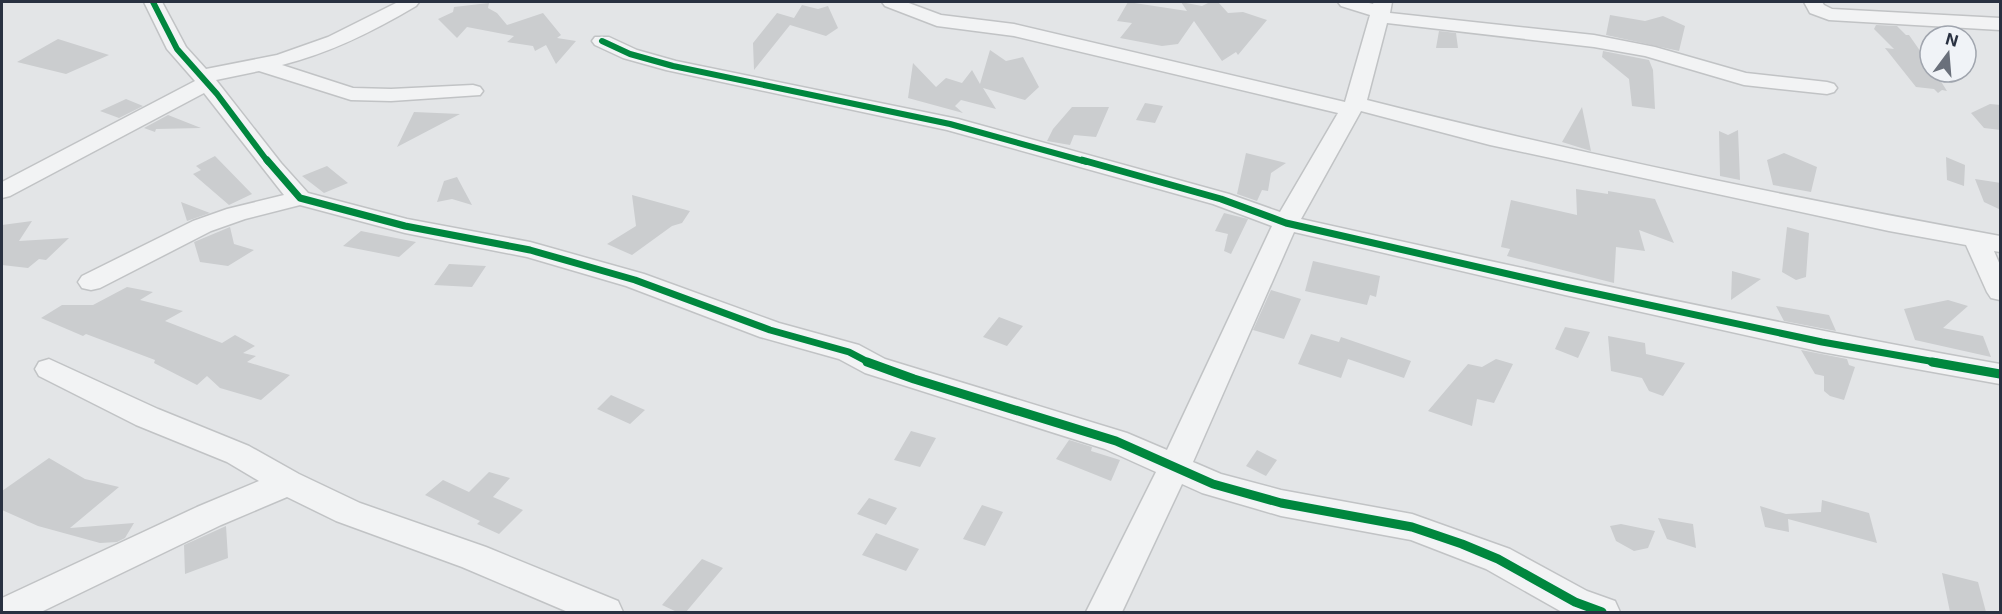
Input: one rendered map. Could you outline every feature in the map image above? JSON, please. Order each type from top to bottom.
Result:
[{"type":"street","points":[[153,2],[177,49],[300,198]]},
{"type":"street","points":[[2,191],[204,80],[295,57],[338,40],[410,2]]},
{"type":"street","points":[[891,2],[937,20],[1014,30],[1501,141],[1988,242],[2001,292]]},
{"type":"street","points":[[1347,2],[1381,10],[1648,51],[1697,63],[1744,79],[1827,88]]},
{"type":"street","points":[[1813,2],[1817,9],[1829,14],[2001,24]]},
{"type":"street","points":[[1104,612],[1203,409],[1286,223],[1353,107],[1381,10]]},
{"type":"street","points":[[602,41],[630,54],[673,66],[950,124],[1221,199],[1286,223],[1565,287],[1822,342],[2001,374]]},
{"type":"street","points":[[263,66],[351,93],[391,95],[473,90]]},
{"type":"street","points":[[91,282],[201,226],[236,214],[300,198],[405,226],[530,250],[635,280],[770,330],[849,352],[875,366],[914,380],[1116,441],[1213,484],[1281,503],[1412,527],[1498,559],[1575,602],[1602,612]]},
{"type":"street","points":[[49,369],[147,417],[238,454],[288,483],[348,512],[474,557],[605,612]]},
{"type":"street","points":[[7,612],[209,516],[288,483]]},
{"type":"building","points":[[1128,2],[1187,11],[1181,2],[1202,6],[1210,2],[1218,2],[1228,13],[1243,12],[1267,20],[1238,55],[1236,52],[1222,61],[1194,21],[1178,44],[1162,46],[1120,38],[1132,23],[1117,21]]},
{"type":"building","points":[[489,3],[488,8],[497,13],[507,25],[543,13],[561,35],[557,38],[576,41],[556,64],[546,45],[535,51],[533,46],[507,42],[514,36],[467,27],[457,38],[438,19],[453,12],[454,7]]},
{"type":"building","points":[[802,5],[818,9],[828,6],[838,28],[826,36],[790,25],[754,70],[753,43],[777,13],[794,18]]},
{"type":"building","points":[[1610,15],[1645,21],[1663,16],[1685,26],[1679,51],[1606,35]]},
{"type":"building","points":[[1876,25],[1897,26],[1909,35],[1918,48],[1918,84],[1943,84],[1947,91],[1942,90],[1938,93],[1934,89],[1916,87],[1885,48],[1894,49],[1874,29]]},
{"type":"building","points":[[1439,31],[1456,33],[1458,48],[1436,48]]},
{"type":"building","points":[[58,39],[109,55],[66,74],[17,62]]},
{"type":"building","points":[[990,50],[1006,61],[1023,57],[1039,87],[1025,100],[983,88],[996,109],[961,100],[955,106],[963,113],[908,98],[913,63],[936,87],[946,78],[962,83],[972,70],[980,84]]},
{"type":"building","points":[[1603,51],[1649,60],[1653,70],[1655,109],[1632,106],[1629,79],[1602,57]]},
{"type":"building","points":[[126,99],[143,106],[119,118],[100,111]]},
{"type":"building","points":[[1145,103],[1163,106],[1155,123],[1136,120]]},
{"type":"building","points":[[1990,104],[2001,105],[2001,130],[1984,128],[1971,113]]},
{"type":"building","points":[[1072,107],[1109,107],[1096,137],[1074,135],[1070,145],[1047,141],[1053,129]]},
{"type":"building","points":[[1582,107],[1591,151],[1562,142]]},
{"type":"building","points":[[414,112],[460,114],[397,147]]},
{"type":"building","points":[[168,115],[201,128],[156,129],[155,132],[144,128]]},
{"type":"building","points":[[1738,130],[1740,180],[1720,176],[1719,131],[1728,135]]},
{"type":"building","points":[[1246,153],[1286,163],[1271,173],[1268,191],[1262,190],[1257,201],[1237,194]]},
{"type":"building","points":[[1784,153],[1817,167],[1811,192],[1773,185],[1767,160]]},
{"type":"building","points":[[215,156],[252,194],[229,205],[193,174],[201,170],[196,166]]},
{"type":"building","points":[[1946,157],[1965,165],[1964,186],[1947,180]]},
{"type":"building","points":[[327,166],[348,183],[324,193],[302,176]]},
{"type":"building","points":[[457,177],[472,205],[452,199],[437,202],[444,181]]},
{"type":"building","points":[[1975,179],[2001,183],[2001,210],[1984,202]]},
{"type":"building","points":[[1576,189],[1608,194],[1608,191],[1655,199],[1674,243],[1639,230],[1645,251],[1616,247],[1614,283],[1507,256],[1510,249],[1501,247],[1511,200],[1577,215]]},
{"type":"building","points":[[632,195],[690,211],[682,223],[672,226],[632,255],[607,244],[636,226]]},
{"type":"building","points":[[181,202],[210,213],[187,221]]},
{"type":"building","points":[[1224,213],[1248,219],[1231,254],[1224,251],[1228,234],[1215,231]]},
{"type":"building","points":[[32,221],[19,241],[69,238],[46,260],[39,259],[28,268],[2,265],[2,225]]},
{"type":"building","points":[[230,227],[234,244],[254,250],[228,266],[200,262],[194,242]]},
{"type":"building","points":[[1787,227],[1809,233],[1806,277],[1796,280],[1782,272]]},
{"type":"building","points":[[361,231],[416,242],[399,257],[343,246]]},
{"type":"building","points":[[1313,261],[1380,276],[1376,297],[1370,295],[1367,305],[1305,291]]},
{"type":"building","points":[[449,264],[486,266],[472,287],[434,285]]},
{"type":"building","points":[[1732,271],[1761,279],[1731,300]]},
{"type":"building","points":[[127,287],[153,292],[140,300],[183,311],[165,321],[222,343],[235,335],[255,346],[243,353],[256,356],[247,362],[290,375],[261,400],[220,388],[207,376],[197,385],[154,363],[155,360],[86,334],[83,336],[41,318],[62,305],[93,305]]},
{"type":"building","points":[[1271,290],[1301,299],[1284,339],[1253,330]]},
{"type":"building","points":[[1948,300],[1968,306],[1943,328],[1983,336],[1991,357],[1915,340],[1904,309]]},
{"type":"building","points":[[1776,306],[1829,315],[1836,331],[1784,321]]},
{"type":"building","points":[[999,317],[1023,326],[1007,346],[983,337]]},
{"type":"building","points":[[1565,327],[1590,332],[1578,358],[1555,349]]},
{"type":"building","points":[[1311,334],[1339,342],[1341,337],[1411,361],[1404,378],[1348,359],[1341,378],[1298,364]]},
{"type":"building","points":[[1608,336],[1645,343],[1646,354],[1685,363],[1663,396],[1649,391],[1642,378],[1611,371]]},
{"type":"building","points":[[1801,350],[1847,359],[1849,365],[1855,367],[1844,400],[1830,396],[1824,391],[1824,376],[1815,374]]},
{"type":"building","points":[[1496,359],[1513,364],[1494,403],[1477,399],[1472,426],[1428,411],[1468,364],[1482,367]]},
{"type":"building","points":[[611,395],[645,410],[630,424],[597,409]]},
{"type":"building","points":[[911,431],[936,438],[920,467],[894,460]]},
{"type":"building","points":[[1069,440],[1092,447],[1091,451],[1120,460],[1111,481],[1056,459]]},
{"type":"building","points":[[1257,450],[1277,460],[1266,476],[1246,466]]},
{"type":"building","points":[[49,458],[85,479],[119,487],[70,528],[134,523],[125,538],[117,542],[100,543],[38,526],[2,510],[2,491]]},
{"type":"building","points":[[489,472],[510,478],[493,497],[523,510],[499,534],[477,524],[480,521],[425,495],[443,480],[469,492]]},
{"type":"building","points":[[869,498],[897,508],[886,525],[857,514]]},
{"type":"building","points":[[1822,500],[1869,513],[1877,543],[1788,519],[1789,532],[1765,527],[1760,506],[1786,514],[1821,512]]},
{"type":"building","points":[[982,505],[1003,512],[985,546],[963,539]]},
{"type":"building","points":[[1658,518],[1693,524],[1696,548],[1667,539]]},
{"type":"building","points":[[1621,524],[1655,531],[1648,548],[1634,551],[1616,541],[1610,526]]},
{"type":"building","points":[[226,526],[228,558],[185,574],[184,545]]},
{"type":"building","points":[[876,533],[919,549],[906,571],[862,555]]},
{"type":"building","points":[[702,559],[723,568],[686,612],[677,612],[662,605]]},
{"type":"building","points":[[1942,573],[1978,582],[1986,612],[1950,612]]},
{"type":"cycle path","points":[[153,2],[177,49],[217,94],[273,168],[300,198],[405,226],[530,250],[635,280],[770,330],[849,352],[875,366],[1116,441],[1213,484],[1281,503],[1412,527],[1498,559],[1575,602],[1602,612]]},
{"type":"cycle path","points":[[602,41],[630,54],[673,66],[950,124],[1221,199],[1286,223],[1565,287],[1822,342],[2000,374]]}]
